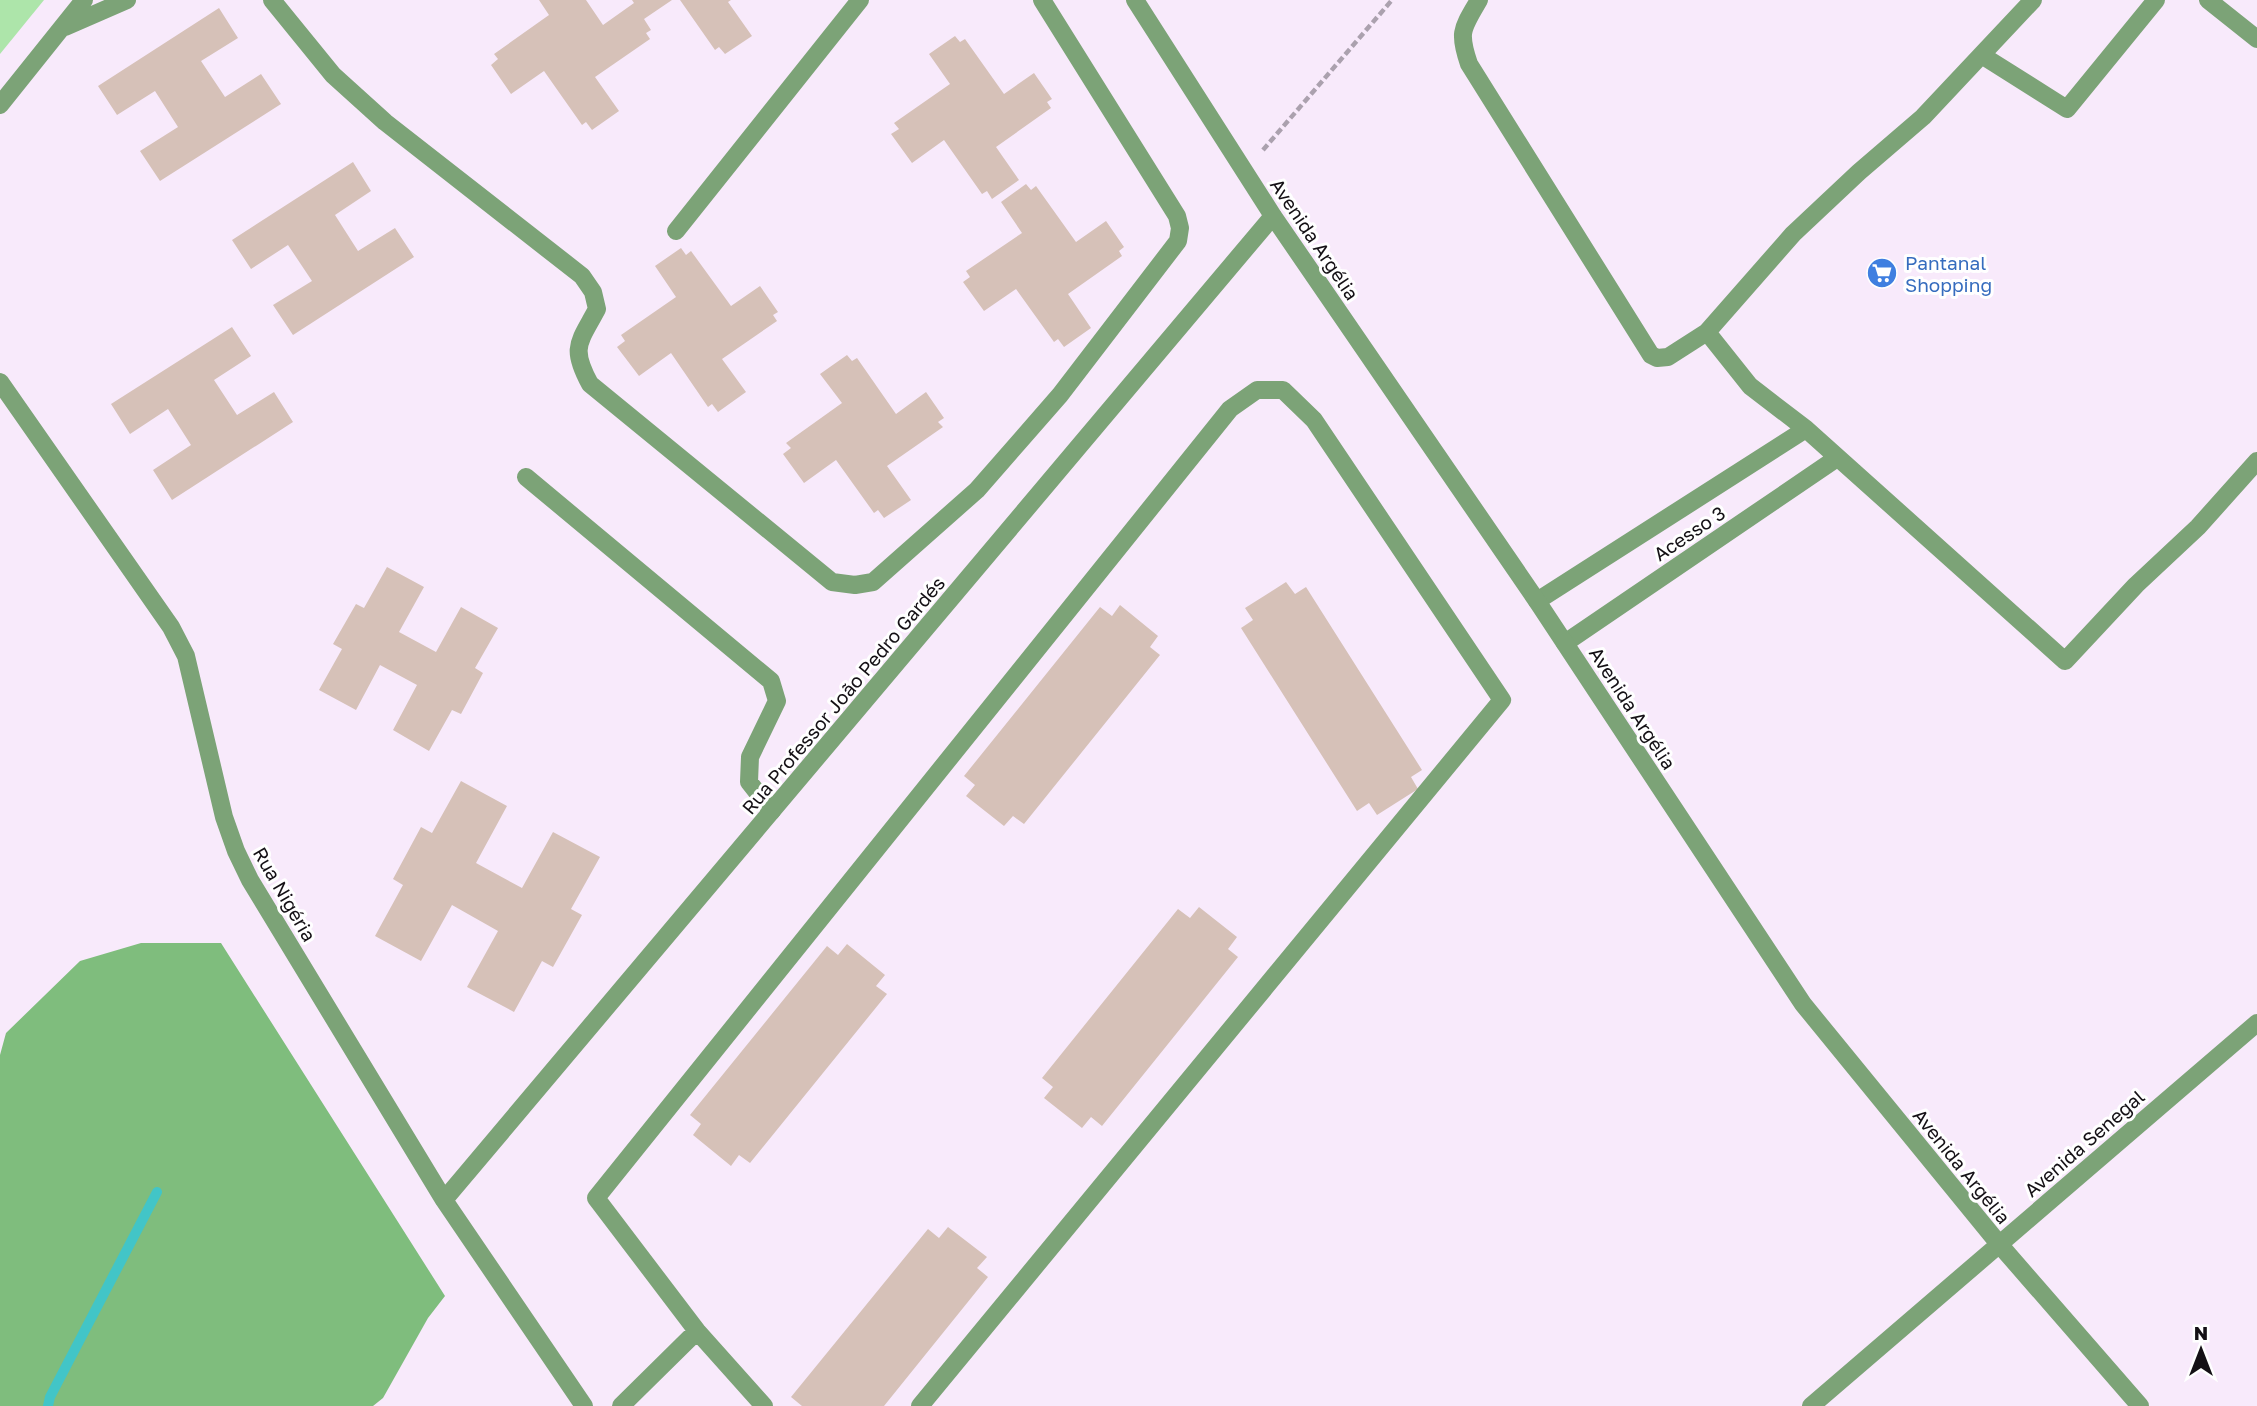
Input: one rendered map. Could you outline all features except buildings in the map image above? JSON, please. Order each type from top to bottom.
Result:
[{"type":"street","points":[[0,106],[84,0]]},
{"type":"street","points":[[62,29],[127,0]]},
{"type":"street","points":[[272,0],[333,75],[385,122],[582,276],[593,292],[597,309],[577,348],[580,365],[590,384],[832,582],[855,586],[873,582],[977,490],[1060,395],[1178,241],[1180,228],[1177,216],[1042,0]]},
{"type":"street","points":[[676,231],[860,0]]},
{"type":"street","name":"Avenida Argélia","points":[[1135,0],[1273,216],[1537,601],[1804,1004],[1999,1244],[2140,1406]]},
{"type":"street","points":[[1479,0],[1466,22],[1461,41],[1469,64],[1651,355],[1657,358],[1668,357],[1707,332],[1794,234],[1859,172],[1923,117],[2033,0]]},
{"type":"street","points":[[1983,56],[2067,109],[2155,0]]},
{"type":"street","points":[[2208,0],[2257,39]]},
{"type":"street","name":"Rua Professor João Pedro Gardés","points":[[444,1200],[1273,216]]},
{"type":"street","points":[[1707,332],[1750,386],[1806,429],[2065,661],[2136,586],[2198,527],[2257,461]]},
{"type":"street","name":"Rua Nigéria","points":[[0,382],[171,627],[186,656],[224,817],[250,880],[444,1200],[584,1406]]},
{"type":"street","points":[[764,1406],[697,1331],[596,1198],[1230,409],[1256,390],[1283,390],[1314,420],[1502,700],[920,1406]]},
{"type":"street","name":"Acesso 3","points":[[1537,601],[1806,429]]},
{"type":"street","name":"Acesso 3","points":[[1565,643],[1837,458]]},
{"type":"street","points":[[526,477],[771,681],[777,701],[750,757],[749,782],[772,811]]},
{"type":"street","name":"Avenida Senegal","points":[[1811,1406],[2257,1023]]},
{"type":"street","points":[[621,1406],[697,1331]]},
{"type":"path","points":[[1244,171],[1392,0]]},
{"type":"green space","points":[[0,0],[44,0],[0,54]]},
{"type":"green space","points":[[141,943],[221,943],[445,1296],[428,1318],[383,1398],[373,1406],[0,1406],[0,1055],[6,1033],[80,961]]},
{"type":"waterway","points":[[48,1406],[50,1397],[157,1192]]},
{"type":"place","name":"Pantanal Shopping","points":[[1882,273]]}]
